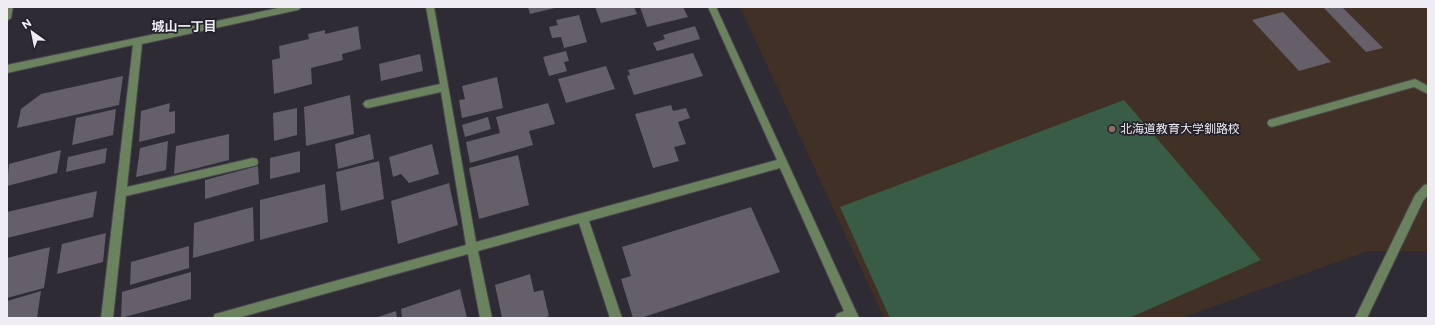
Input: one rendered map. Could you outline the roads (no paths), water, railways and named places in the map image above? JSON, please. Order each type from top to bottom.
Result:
[{"type":"street","points":[[7,18],[9,7]]},
{"type":"street","points":[[7,69],[298,7]]},
{"type":"street","points":[[430,7],[472,248],[486,318]]},
{"type":"street","points":[[712,7],[849,317]]},
{"type":"street","points":[[107,318],[138,41]]},
{"type":"street","points":[[1272,124],[1415,83],[1428,90]]},
{"type":"street","points":[[368,104],[445,87]]},
{"type":"street","points":[[121,193],[253,162]]},
{"type":"street","points":[[219,318],[782,163]]},
{"type":"street","points":[[1361,318],[1418,198],[1428,188]]},
{"type":"street","points":[[583,218],[616,318]]},
{"type":"place","name":"北海道教育大学釧路校","points":[[1112,129]]},
{"type":"district","name":"城山一丁目","points":[[184,26]]}]
